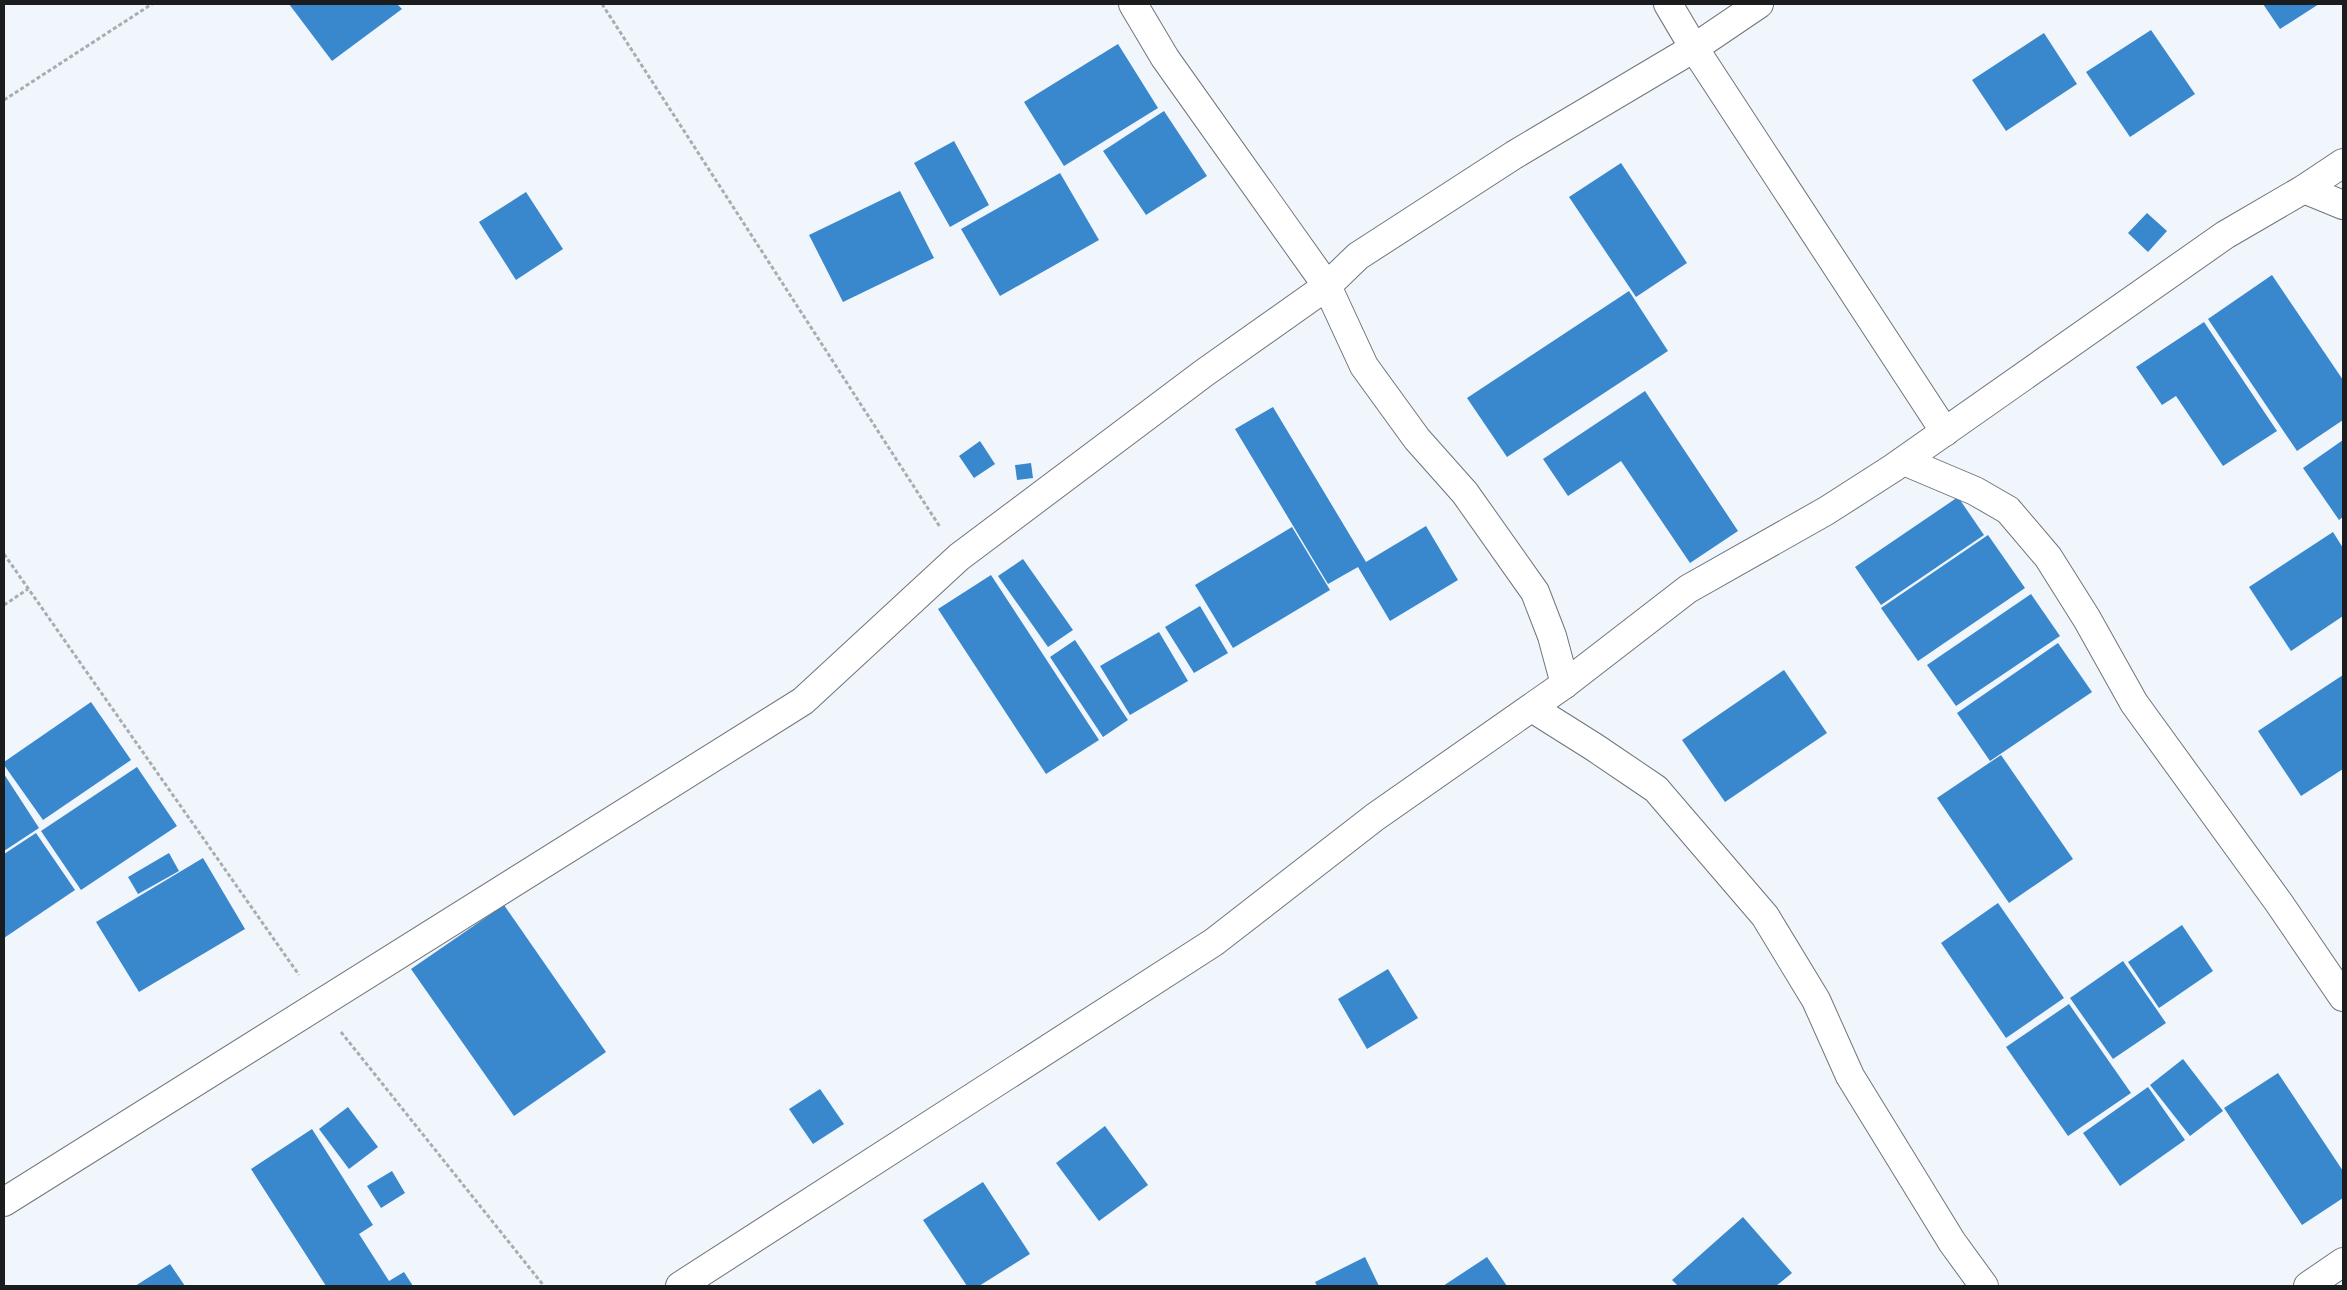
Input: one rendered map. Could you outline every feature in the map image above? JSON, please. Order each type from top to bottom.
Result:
[{"type":"street","points":[[1133,4],[1165,58],[1327,286],[1364,366],[1417,439],[1465,493],[1535,592],[1552,636],[1565,684]]},
{"type":"street","points":[[1668,4],[1694,48],[1945,432]]},
{"type":"street","points":[[4,1202],[803,701],[959,557],[1204,373],[1327,286],[1367,251],[1514,156],[1694,48],[1759,4]]},
{"type":"street","points":[[680,1286],[1214,942],[1375,817],[1565,684],[1688,589],[1826,511],[1904,461],[2225,235],[2304,189],[2343,163]]},
{"type":"street","points":[[2304,189],[2343,205]]},
{"type":"street","points":[[1904,461],[1974,492],[2008,510],[2048,557],[2087,619],[2134,703],[2279,903],[2343,997]]},
{"type":"street","points":[[1532,708],[1656,789],[1765,916],[1816,1000],[1850,1076],[1952,1242],[1984,1286]]},
{"type":"street","points":[[2308,1286],[2343,1262]]},
{"type":"path","points":[[4,100],[152,4]]},
{"type":"path","points":[[602,4],[959,557]]},
{"type":"path","points":[[4,554],[319,1004],[544,1286]]},
{"type":"path","points":[[4,605],[28,589]]},
{"type":"building","points":[[289,4],[397,4],[402,9],[332,61]]},
{"type":"building","points":[[2263,4],[2319,4],[2280,29]]},
{"type":"building","points":[[2151,30],[2195,94],[2130,137],[2086,72]]},
{"type":"building","points":[[2044,33],[2077,84],[2006,131],[1972,80]]},
{"type":"building","points":[[1118,44],[1158,108],[1064,166],[1024,102]]},
{"type":"building","points":[[1164,111],[1207,176],[1146,215],[1103,151]]},
{"type":"building","points":[[954,141],[989,205],[950,227],[914,163]]},
{"type":"building","points":[[1621,163],[1687,263],[1636,297],[1569,197]]},
{"type":"building","points":[[1060,173],[1099,240],[1000,296],[961,229]]},
{"type":"building","points":[[900,191],[934,258],[843,302],[809,235]]},
{"type":"building","points":[[526,192],[563,249],[516,280],[479,222]]},
{"type":"building","points":[[2147,213],[2167,231],[2148,252],[2128,233]]},
{"type":"building","points":[[2272,275],[2343,380],[2343,420],[2297,451],[2208,319]]},
{"type":"building","points":[[1629,291],[1668,351],[1507,457],[1467,398]]},
{"type":"building","points":[[2204,322],[2277,431],[2223,466],[2176,396],[2162,405],[2136,367]]},
{"type":"building","points":[[1645,391],[1738,531],[1690,563],[1621,461],[1568,496],[1543,459]]},
{"type":"building","points":[[1273,407],[1366,562],[1426,526],[1458,580],[1390,621],[1358,567],[1328,584],[1235,429]]},
{"type":"building","points":[[2343,440],[2343,517],[2339,520],[2303,468]]},
{"type":"building","points":[[980,441],[995,464],[974,478],[959,456]]},
{"type":"building","points":[[1031,463],[1033,478],[1017,480],[1015,465]]},
{"type":"building","points":[[1958,497],[1984,535],[1881,605],[1855,567]]},
{"type":"building","points":[[1292,527],[1330,590],[1233,648],[1195,585]]},
{"type":"building","points":[[2333,532],[2343,548],[2343,616],[2291,651],[2249,587]]},
{"type":"building","points":[[1988,535],[2025,588],[1918,661],[1881,608]]},
{"type":"building","points":[[1023,559],[1073,630],[1048,647],[998,576]]},
{"type":"building","points":[[991,575],[1099,740],[1046,774],[938,609]]},
{"type":"building","points":[[2031,594],[2060,636],[1956,706],[1927,665]]},
{"type":"building","points":[[1200,606],[1228,653],[1194,673],[1165,627]]},
{"type":"building","points":[[1159,632],[1188,681],[1130,715],[1100,666]]},
{"type":"building","points":[[1075,640],[1128,720],[1103,737],[1050,657]]},
{"type":"building","points":[[2058,643],[2092,692],[1990,761],[1957,713]]},
{"type":"building","points":[[1784,670],[1827,733],[1725,802],[1682,740]]},
{"type":"building","points":[[2343,675],[2343,769],[2301,796],[2258,731]]},
{"type":"building","points":[[91,702],[131,760],[43,820],[4,765],[4,762]]},
{"type":"building","points":[[2001,755],[2073,859],[2009,903],[1937,798]]},
{"type":"building","points":[[137,767],[177,826],[81,890],[41,831]]},
{"type":"building","points":[[4,774],[39,828],[4,851]]},
{"type":"building","points":[[36,833],[75,890],[4,938],[4,854]]},
{"type":"building","points":[[169,853],[179,871],[138,894],[128,877]]},
{"type":"building","points":[[203,858],[245,929],[139,992],[96,922]]},
{"type":"building","points":[[1998,903],[2064,998],[2006,1038],[1941,943]]},
{"type":"building","points":[[504,905],[606,1052],[514,1116],[411,969]]},
{"type":"building","points":[[2182,925],[2213,971],[2159,1008],[2128,962]]},
{"type":"building","points":[[2123,961],[2166,1023],[2113,1059],[2070,998]]},
{"type":"building","points":[[1388,969],[1418,1018],[1367,1049],[1338,999]]},
{"type":"building","points":[[2069,1004],[2131,1093],[2068,1136],[2006,1047]]},
{"type":"building","points":[[2183,1059],[2223,1111],[2190,1136],[2150,1085]]},
{"type":"building","points":[[2278,1073],[2343,1171],[2343,1198],[2302,1225],[2224,1108]]},
{"type":"building","points":[[2148,1087],[2185,1140],[2120,1186],[2083,1133]]},
{"type":"building","points":[[820,1089],[844,1124],[813,1144],[789,1109]]},
{"type":"building","points":[[348,1107],[378,1147],[349,1169],[319,1129]]},
{"type":"building","points":[[1105,1126],[1148,1185],[1099,1221],[1056,1163]]},
{"type":"building","points":[[312,1129],[373,1225],[359,1234],[389,1281],[404,1272],[413,1286],[326,1286],[251,1169]]},
{"type":"building","points":[[392,1171],[405,1193],[381,1208],[367,1186]]},
{"type":"building","points":[[983,1182],[1030,1254],[979,1286],[967,1286],[923,1220]]},
{"type":"building","points":[[1743,1217],[1792,1273],[1776,1286],[1678,1286],[1672,1280]]},
{"type":"building","points":[[1365,1257],[1379,1286],[1317,1286],[1315,1282]]},
{"type":"building","points":[[1487,1257],[1507,1286],[1443,1286]]},
{"type":"building","points":[[170,1264],[185,1286],[135,1286]]}]
